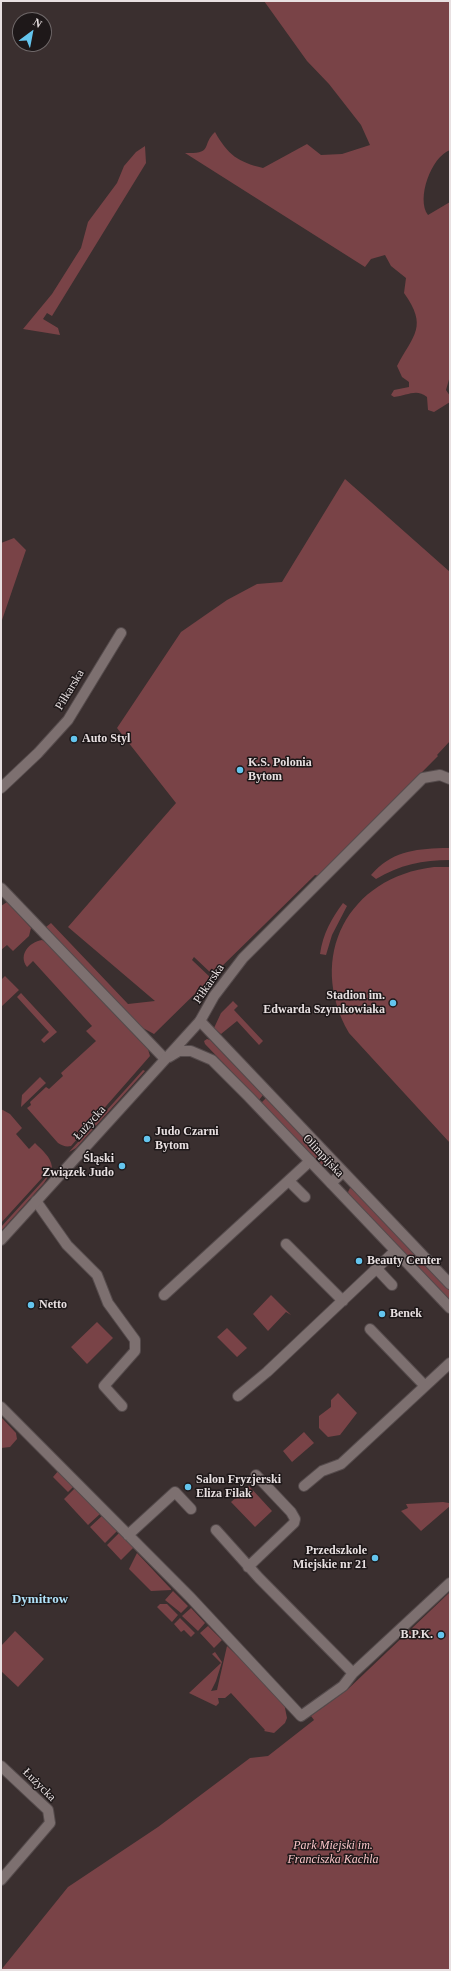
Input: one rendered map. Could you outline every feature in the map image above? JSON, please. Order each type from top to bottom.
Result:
[{"type":"street","name":"Piłkarska","points":[[1,788],[38,753],[68,720],[121,633]]},
{"type":"street","name":"Piłkarska","points":[[165,1059],[200,1021],[214,996],[243,958],[423,778],[440,775],[450,779]]},
{"type":"street","points":[[1,888],[165,1059]]},
{"type":"street","name":"Olimpijska","points":[[200,1021],[450,1284]]},
{"type":"street","name":"Olimpijska","points":[[165,1059],[179,1052],[191,1051],[212,1060],[450,1308]]},
{"type":"street","name":"Łużycka","points":[[1,1240],[165,1059]]},
{"type":"street","points":[[164,1295],[310,1161]]},
{"type":"street","points":[[331,1184],[343,1172]]},
{"type":"street","points":[[289,1181],[305,1197]]},
{"type":"street","points":[[36,1201],[66,1245],[97,1275],[108,1303],[135,1340],[135,1351],[104,1386],[122,1406]]},
{"type":"street","points":[[286,1244],[343,1300]]},
{"type":"street","points":[[238,1396],[267,1372],[395,1251]]},
{"type":"street","points":[[378,1268],[392,1285]]},
{"type":"street","points":[[370,1329],[425,1386]]},
{"type":"street","points":[[304,1486],[322,1471],[341,1464],[450,1363]]},
{"type":"street","points":[[1,1407],[19,1426],[38,1442],[212,1620],[301,1716],[343,1686],[353,1673],[450,1583]]},
{"type":"street","points":[[248,1566],[294,1523],[295,1519],[291,1512],[256,1475]]},
{"type":"street","points":[[128,1535],[175,1492],[192,1509]]},
{"type":"street","points":[[216,1530],[241,1556],[248,1566],[353,1673]]},
{"type":"street","name":"Łużycka","points":[[1,1766],[48,1810],[50,1823],[1,1880]]},
{"type":"green space","points":[[264,1],[450,1],[450,150],[443,154],[432,169],[427,179],[424,199],[425,208],[428,215],[450,202],[450,376],[446,390],[450,396],[450,402],[434,412],[428,410],[427,397],[423,394],[411,393],[394,397],[391,395],[394,390],[409,387],[409,382],[402,377],[397,366],[413,338],[417,323],[415,314],[404,293],[406,278],[391,266],[385,255],[371,259],[365,267],[185,153],[194,153],[204,150],[208,141],[215,132],[224,146],[234,156],[254,166],[263,168],[307,144],[321,155],[342,154],[370,145],[361,125],[329,84],[307,61]]},
{"type":"green space","points":[[145,146],[146,163],[52,316],[47,313],[43,319],[58,328],[60,335],[23,329],[52,294],[81,248],[88,222],[117,183],[124,166],[136,152]]},
{"type":"green space","points":[[345,479],[450,572],[450,741],[437,755],[438,756],[319,876],[315,875],[213,975],[194,957],[192,960],[211,978],[154,1034],[141,1027],[46,927],[51,923],[128,1004],[155,1001],[68,927],[176,803],[117,728],[181,632],[227,600],[257,584],[282,582]]},
{"type":"green space","points":[[14,538],[26,550],[1,623],[1,543]]},
{"type":"green space","points":[[450,848],[450,860],[412,864],[393,870],[376,879],[371,875],[386,861],[403,853],[422,849]]},
{"type":"green space","name":"Stadion im. Edwarda Szymkowiaka","points":[[434,867],[450,867],[450,1143],[349,1033],[337,1004],[332,976],[334,950],[343,925],[358,904],[378,886],[404,874]]},
{"type":"green space","points":[[7,902],[31,928],[29,936],[13,951],[7,945],[1,950],[1,906]]},
{"type":"green space","points":[[343,903],[347,906],[332,935],[326,955],[320,954],[328,927]]},
{"type":"green space","points":[[42,940],[48,944],[148,1049],[150,1056],[71,1146],[64,1146],[58,1143],[27,1108],[31,1105],[30,1102],[46,1087],[49,1089],[63,1076],[61,1073],[96,1041],[86,1031],[92,1026],[33,961],[27,967],[24,958],[26,950],[33,943]]},
{"type":"green space","points":[[5,976],[19,990],[1,1007],[1,980]]},
{"type":"green space","points":[[21,993],[57,1032],[44,1043],[41,1040],[49,1032],[17,997]]},
{"type":"green space","points":[[233,1001],[238,1006],[234,1010],[263,1041],[259,1045],[237,1021],[221,1034],[214,1028],[221,1013]]},
{"type":"green space","points":[[207,1039],[210,1040],[263,1095],[259,1100],[205,1044],[204,1041]]},
{"type":"green space","points":[[143,1070],[145,1071],[76,1148],[69,1152]]},
{"type":"green space","points":[[40,1077],[46,1083],[21,1107],[22,1095]]},
{"type":"green space","points":[[266,1098],[327,1162],[324,1167],[320,1165],[261,1103]]},
{"type":"green space","points":[[1,1109],[10,1114],[22,1128],[16,1134],[29,1149],[35,1143],[48,1157],[52,1167],[1,1223]]},
{"type":"green space","points":[[51,1172],[44,1183],[1,1231],[1,1227]]},
{"type":"green space","points":[[350,1188],[353,1189],[450,1291],[450,1302],[349,1195],[348,1192]]},
{"type":"green space","points":[[271,1295],[291,1315],[286,1312],[268,1331],[253,1314]]},
{"type":"green space","points":[[97,1322],[113,1338],[87,1364],[71,1347]]},
{"type":"green space","points":[[227,1328],[247,1348],[237,1357],[217,1337]]},
{"type":"green space","points":[[338,1393],[357,1413],[340,1435],[328,1437],[319,1428],[319,1416],[331,1407],[331,1400]]},
{"type":"green space","points":[[1,1417],[16,1433],[17,1439],[10,1447],[1,1448]]},
{"type":"green space","points":[[304,1432],[314,1443],[292,1462],[283,1451]]},
{"type":"green space","points":[[59,1470],[74,1486],[68,1492],[53,1477]]},
{"type":"green space","points":[[249,1486],[272,1511],[255,1527],[231,1502]]},
{"type":"green space","points":[[76,1487],[101,1513],[88,1525],[64,1499]]},
{"type":"green space","points":[[449,1503],[450,1506],[421,1531],[401,1511],[408,1508],[406,1504]]},
{"type":"green space","points":[[103,1515],[118,1530],[105,1543],[90,1527]]},
{"type":"green space","points":[[120,1532],[134,1547],[121,1560],[107,1545]]},
{"type":"green space","points":[[137,1553],[171,1590],[151,1591],[129,1569]]},
{"type":"green space","points":[[173,1591],[188,1606],[181,1613],[165,1600]]},
{"type":"green space","name":"Park Miejski im. Franciszka Kachla","points":[[450,1592],[450,1970],[1,1970],[68,1887],[158,1827],[250,1758],[268,1756],[314,1720],[311,1716],[347,1690]]},
{"type":"green space","points":[[160,1604],[167,1604],[178,1615],[172,1622],[157,1607]]},
{"type":"green space","points":[[191,1608],[205,1623],[198,1631],[182,1616]]},
{"type":"green space","points":[[180,1618],[195,1633],[191,1637],[184,1630],[181,1632],[174,1624]]},
{"type":"green space","points":[[208,1626],[222,1640],[214,1648],[200,1633]]},
{"type":"green space","points":[[15,1631],[44,1659],[18,1687],[1,1671],[1,1646]]},
{"type":"green space","points":[[227,1646],[243,1661],[245,1661],[284,1703],[287,1718],[285,1723],[274,1733],[264,1731],[265,1730],[231,1693],[225,1698],[218,1698],[219,1703],[216,1706],[189,1693],[221,1663],[212,1654],[215,1652],[222,1662],[211,1691],[217,1690]]},
{"type":"place","name":"Auto Styl","points":[[74,739]]},
{"type":"place","name":"K.S. Polonia Bytom","points":[[240,770]]},
{"type":"place","name":"Stadion im. Edwarda Szymkowiaka","points":[[393,1003]]},
{"type":"place","name":"Judo Czarni Bytom","points":[[147,1139]]},
{"type":"place","name":"Śląski Związek Judo","points":[[122,1166]]},
{"type":"place","name":"Beauty Center","points":[[359,1261]]},
{"type":"place","name":"Netto","points":[[31,1305]]},
{"type":"place","name":"Benek","points":[[382,1314]]},
{"type":"place","name":"Salon Fryzjerski Eliza Filak","points":[[188,1487]]},
{"type":"place","name":"Przedszkole Miejskie nr 21","points":[[375,1558]]},
{"type":"place","name":"B.P.K.","points":[[441,1635]]},
{"type":"district","name":"Dymitrow","points":[[40,1600]]}]
